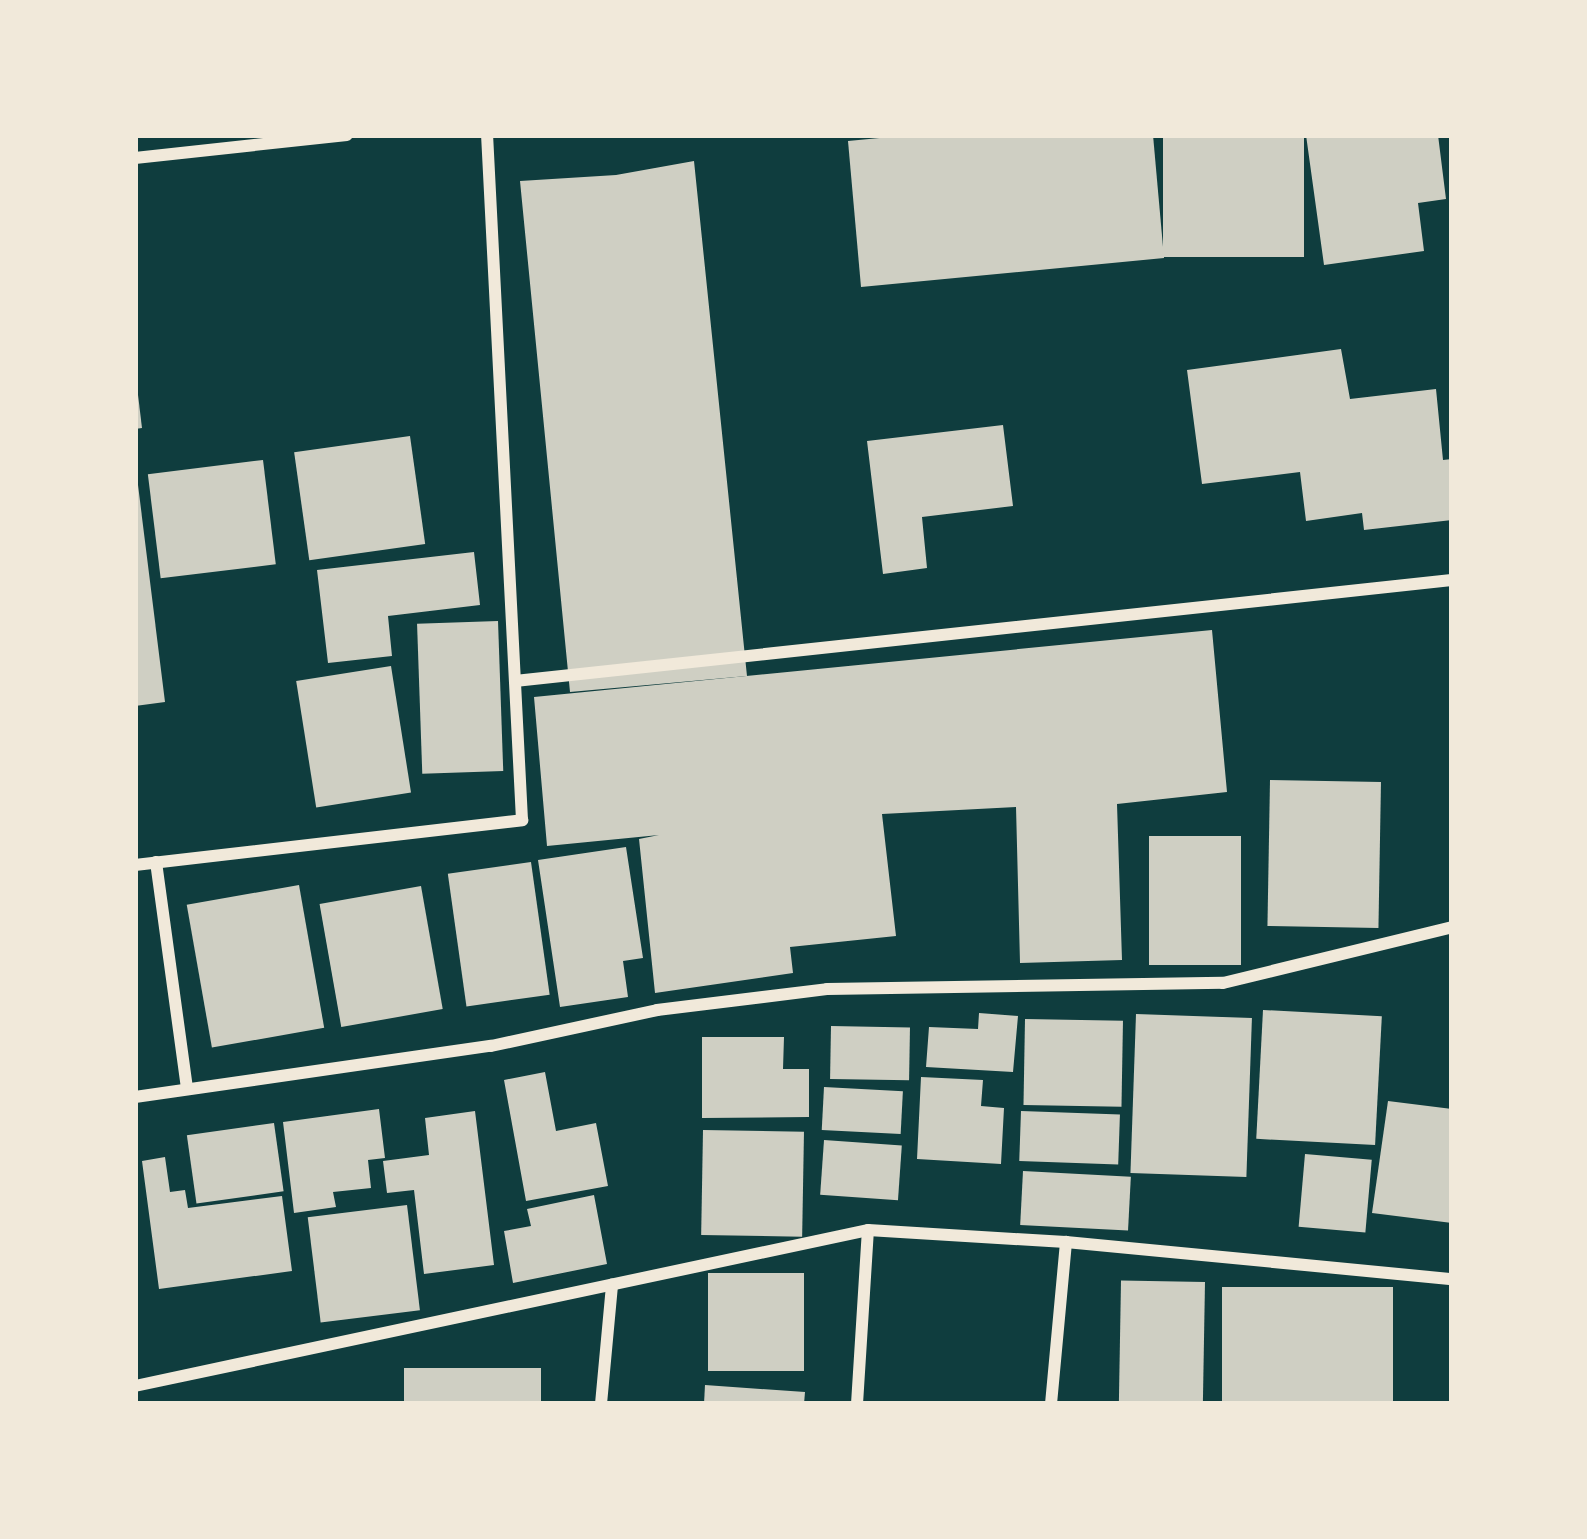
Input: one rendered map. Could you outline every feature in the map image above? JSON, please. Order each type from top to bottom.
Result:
[{"type":"street","points":[[135,158],[347,135]]},
{"type":"street","points":[[135,865],[522,820],[487,135]]},
{"type":"street","points":[[515,681],[1452,580]]},
{"type":"street","points":[[157,862],[187,1089]]},
{"type":"street","points":[[135,1097],[490,1046],[657,1010],[827,989],[1222,983],[1452,927]]},
{"type":"street","points":[[857,1404],[868,1230]]},
{"type":"street","points":[[138,1404],[136,1386],[868,1230],[1066,1242],[1452,1279]]},
{"type":"street","points":[[1051,1404],[1066,1242]]},
{"type":"street","points":[[601,1404],[612,1285]]},
{"type":"building","points":[[911,135],[1153,135],[1164,258],[861,287],[848,141]]},
{"type":"building","points":[[1163,135],[1304,135],[1304,257],[1163,257]]},
{"type":"building","points":[[1306,135],[1438,135],[1446,199],[1418,203],[1424,251],[1324,265]]},
{"type":"building","points":[[694,161],[747,676],[570,692],[520,181],[616,175]]},
{"type":"building","points":[[1341,349],[1350,399],[1436,389],[1443,460],[1452,459],[1452,520],[1364,530],[1362,513],[1306,521],[1300,472],[1202,484],[1187,370]]},
{"type":"building","points":[[135,370],[142,428],[135,429]]},
{"type":"building","points":[[1003,425],[1013,506],[922,517],[927,568],[883,574],[867,441]]},
{"type":"building","points":[[410,436],[425,544],[309,560],[294,452]]},
{"type":"building","points":[[263,460],[276,564],[161,578],[148,474]]},
{"type":"building","points":[[135,461],[165,702],[135,706]]},
{"type":"building","points":[[474,552],[480,605],[388,616],[392,656],[328,663],[317,570]]},
{"type":"building","points":[[498,621],[503,771],[422,774],[417,624]]},
{"type":"building","points":[[1212,630],[1227,792],[1117,804],[1122,960],[1020,963],[1016,807],[882,814],[896,936],[790,947],[793,973],[655,993],[639,839],[659,835],[547,846],[534,697]]},
{"type":"building","points":[[391,666],[411,792],[316,807],[296,681]]},
{"type":"building","points":[[1270,780],[1381,782],[1378,928],[1267,926]]},
{"type":"building","points":[[1149,836],[1241,836],[1241,965],[1149,965]]},
{"type":"building","points":[[626,847],[643,958],[623,961],[628,997],[560,1007],[538,860]]},
{"type":"building","points":[[531,862],[550,995],[466,1006],[448,874]]},
{"type":"building","points":[[299,885],[324,1028],[212,1048],[187,905]]},
{"type":"building","points":[[421,886],[443,1009],[341,1027],[320,904]]},
{"type":"building","points":[[1263,1010],[1382,1016],[1375,1145],[1256,1139]]},
{"type":"building","points":[[979,1013],[1018,1016],[1013,1072],[926,1067],[929,1027],[978,1029]]},
{"type":"building","points":[[1136,1014],[1252,1018],[1246,1177],[1130,1173]]},
{"type":"building","points":[[1025,1019],[1123,1021],[1121,1107],[1023,1105]]},
{"type":"building","points":[[831,1026],[910,1027],[909,1080],[830,1079]]},
{"type":"building","points":[[702,1037],[784,1037],[783,1069],[809,1069],[809,1117],[702,1118]]},
{"type":"building","points":[[545,1072],[556,1131],[596,1123],[608,1186],[526,1201],[504,1080]]},
{"type":"building","points":[[921,1077],[983,1080],[981,1106],[1004,1108],[1001,1164],[917,1159]]},
{"type":"building","points":[[824,1087],[903,1091],[901,1134],[822,1130]]},
{"type":"building","points":[[1388,1101],[1452,1109],[1452,1223],[1372,1213]]},
{"type":"building","points":[[379,1109],[385,1158],[368,1160],[371,1188],[333,1192],[336,1207],[294,1213],[283,1122]]},
{"type":"building","points":[[475,1111],[494,1265],[424,1274],[414,1190],[387,1193],[383,1161],[429,1155],[425,1118]]},
{"type":"building","points":[[1021,1111],[1120,1114],[1118,1164],[1019,1161]]},
{"type":"building","points":[[274,1123],[284,1191],[196,1204],[187,1135]]},
{"type":"building","points":[[703,1130],[804,1132],[802,1237],[701,1235]]},
{"type":"building","points":[[824,1140],[902,1145],[898,1200],[820,1195]]},
{"type":"building","points":[[1305,1154],[1372,1160],[1365,1233],[1299,1227]]},
{"type":"building","points":[[165,1157],[170,1192],[185,1190],[188,1208],[282,1196],[292,1271],[159,1289],[142,1161]]},
{"type":"building","points":[[1023,1171],[1131,1177],[1128,1231],[1020,1225]]},
{"type":"building","points":[[594,1195],[607,1264],[513,1283],[504,1231],[531,1226],[527,1209]]},
{"type":"building","points":[[407,1205],[420,1310],[321,1322],[308,1217]]},
{"type":"building","points":[[708,1273],[804,1273],[804,1371],[708,1371]]},
{"type":"building","points":[[1121,1281],[1205,1282],[1203,1404],[1119,1403]]},
{"type":"building","points":[[1222,1287],[1393,1287],[1393,1404],[1222,1404]]},
{"type":"building","points":[[404,1368],[541,1368],[541,1404],[404,1404]]},
{"type":"building","points":[[705,1385],[805,1392],[804,1404],[704,1404]]}]
